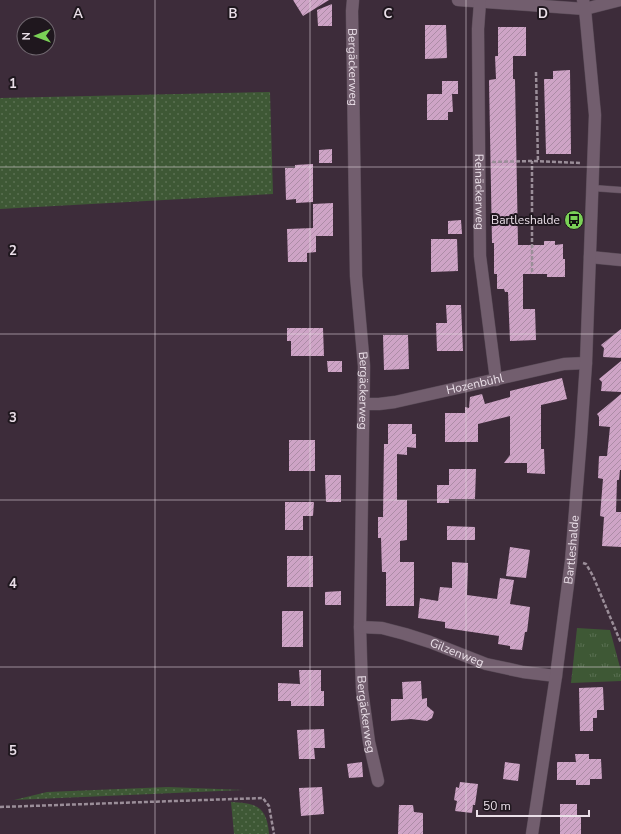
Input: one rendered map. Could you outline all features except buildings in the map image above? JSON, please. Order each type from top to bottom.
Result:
[{"type":"street","name":"Bergäckerweg","points":[[353,0],[356,276],[364,366],[365,404],[360,627],[362,690],[369,742],[378,781]]},
{"type":"street","points":[[458,0],[480,2],[584,4],[620,0]]},
{"type":"street","name":"Reinäckerweg","points":[[480,2],[478,29],[480,256],[496,380]]},
{"type":"street","name":"Bartleshalde","points":[[532,834],[556,676],[571,562],[586,363],[595,115],[584,4]]},
{"type":"street","points":[[590,257],[621,260]]},
{"type":"street","name":"Hozenbühl","points":[[365,404],[396,402],[564,364],[586,363]]},
{"type":"street","name":"Gilzenweg","points":[[360,627],[382,628],[397,632],[430,642],[486,664],[523,672],[556,676]]},
{"type":"lane","points":[[593,188],[621,190]]},
{"type":"path","points":[[536,72],[538,162]]},
{"type":"path","points":[[479,162],[532,161],[594,164]]},
{"type":"path","points":[[532,161],[532,272]]},
{"type":"path","points":[[571,562],[586,564],[593,576],[621,643]]},
{"type":"path","points":[[0,807],[262,798],[269,806],[274,834]]},
{"type":"green space","points":[[270,92],[273,194],[0,209],[0,98]]},
{"type":"green space","points":[[577,628],[610,630],[621,671],[621,681],[571,683]]},
{"type":"green space","points":[[168,787],[243,790],[14,800],[47,792]]},
{"type":"green space","points":[[231,802],[247,803],[259,808],[266,817],[269,834],[234,834]]},
{"type":"place","name":"Bartleshalde","points":[[574,220]]}]
